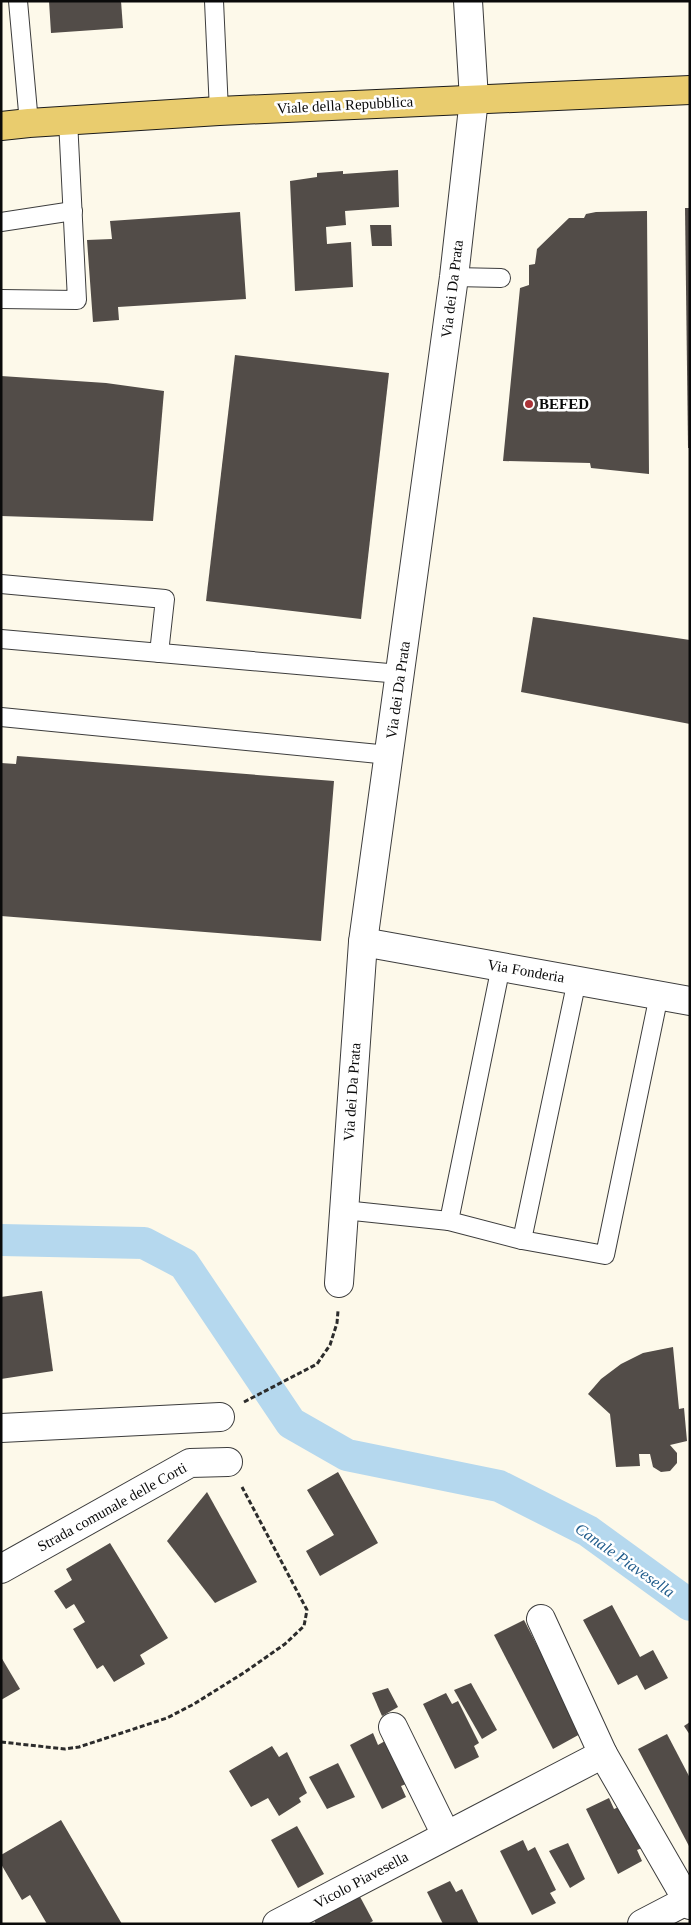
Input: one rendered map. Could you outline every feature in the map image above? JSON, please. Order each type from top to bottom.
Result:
[{"type":"main road","name":"Viale della Repubblica","points":[[1,126],[218,111],[690,90]]},
{"type":"street","name":"Via dei Da Prata","points":[[339,1282],[363,942],[454,278],[474,99],[468,1]]},
{"type":"street","name":"Via Fonderia","points":[[363,942],[690,1001]]},
{"type":"street","points":[[1,1428],[220,1417]]},
{"type":"street","name":"Strada comunale delle Corti","points":[[1,1569],[190,1463],[228,1462]]},
{"type":"street","points":[[541,1619],[604,1754],[689,1901],[642,1924]]},
{"type":"street","points":[[393,1727],[446,1835]]},
{"type":"street","name":"Vicolo Piavesella","points":[[277,1924],[604,1754]]},
{"type":"lane","points":[[18,1],[29,123]]},
{"type":"lane","points":[[214,1],[218,111]]},
{"type":"lane","points":[[1,299],[77,300],[68,120]]},
{"type":"lane","points":[[1,222],[73,211]]},
{"type":"lane","points":[[454,278],[501,278]]},
{"type":"lane","points":[[1,584],[165,599],[159,653]]},
{"type":"lane","points":[[1,639],[400,674]]},
{"type":"lane","points":[[1,717],[389,755]]},
{"type":"lane","points":[[449,1221],[501,966]]},
{"type":"lane","points":[[522,1240],[576,980]]},
{"type":"lane","points":[[344,1210],[449,1221],[522,1240],[605,1255],[658,995]]},
{"type":"path","points":[[255,1396],[317,1364],[330,1344],[337,1323],[339,1282]]},
{"type":"path","points":[[1,1742],[65,1749],[79,1747],[167,1718],[246,1672],[285,1644],[304,1626],[307,1610],[228,1462]]},
{"type":"building","points":[[49,1],[121,1],[123,28],[51,33]]},
{"type":"building","points":[[398,170],[399,207],[345,211],[346,225],[326,227],[327,244],[351,242],[353,287],[295,291],[290,181],[317,177],[317,173],[343,171],[343,174]]},
{"type":"building","points":[[685,208],[690,208],[690,448],[688,448]]},
{"type":"building","points":[[647,211],[649,474],[591,468],[590,463],[503,461],[520,288],[529,285],[529,265],[535,264],[537,249],[569,218],[584,218],[586,214],[596,212]]},
{"type":"building","points":[[240,212],[246,299],[118,307],[119,320],[93,322],[87,240],[112,239],[110,221]]},
{"type":"building","points":[[370,225],[391,225],[392,246],[372,246]]},
{"type":"building","points":[[235,355],[389,373],[361,619],[206,601]]},
{"type":"building","points":[[1,376],[106,383],[164,391],[153,521],[1,516]]},
{"type":"building","points":[[533,617],[690,640],[690,724],[521,692]]},
{"type":"building","points":[[17,756],[334,781],[321,941],[1,916],[1,763],[16,764]]},
{"type":"building","points":[[42,1291],[53,1371],[1,1379],[1,1297]]},
{"type":"building","points":[[673,1347],[679,1409],[684,1408],[687,1441],[670,1445],[677,1453],[677,1463],[670,1471],[661,1472],[653,1467],[650,1454],[639,1454],[640,1466],[616,1467],[610,1414],[588,1394],[601,1379],[621,1364],[643,1353]]},
{"type":"building","points":[[338,1472],[378,1543],[320,1576],[306,1551],[334,1535],[307,1490]]},
{"type":"building","points":[[207,1492],[257,1582],[215,1603],[167,1541]]},
{"type":"building","points":[[110,1543],[168,1638],[140,1655],[145,1664],[114,1682],[103,1665],[97,1669],[73,1629],[85,1622],[74,1604],[66,1609],[54,1591],[72,1580],[66,1569]]},
{"type":"building","points":[[612,1605],[640,1657],[653,1650],[668,1678],[645,1690],[637,1675],[618,1685],[583,1620]]},
{"type":"building","points":[[524,1620],[582,1733],[553,1749],[494,1635]]},
{"type":"building","points":[[1,1657],[20,1689],[1,1700]]},
{"type":"building","points":[[471,1683],[497,1730],[482,1739],[454,1690]]},
{"type":"building","points":[[388,1688],[398,1707],[382,1716],[372,1693]]},
{"type":"building","points":[[446,1693],[452,1704],[458,1701],[479,1743],[474,1746],[479,1757],[455,1769],[423,1704]]},
{"type":"building","points":[[690,1722],[690,1735],[684,1726]]},
{"type":"building","points":[[373,1733],[378,1745],[385,1741],[406,1784],[401,1786],[406,1797],[382,1809],[350,1745]]},
{"type":"building","points":[[667,1734],[690,1778],[690,1848],[638,1749]]},
{"type":"building","points":[[272,1746],[279,1757],[287,1752],[307,1793],[299,1798],[301,1802],[279,1816],[268,1798],[251,1807],[229,1771]]},
{"type":"building","points":[[338,1763],[355,1797],[327,1809],[309,1777]]},
{"type":"building","points":[[609,1798],[614,1809],[621,1806],[642,1848],[637,1850],[642,1861],[618,1874],[586,1809]]},
{"type":"building","points":[[61,1820],[122,1924],[47,1924],[30,1895],[22,1900],[1,1864],[1,1855]]},
{"type":"building","points":[[297,1826],[324,1874],[298,1888],[271,1840]]},
{"type":"building","points":[[523,1840],[528,1851],[535,1847],[556,1890],[550,1893],[556,1903],[532,1915],[500,1851]]},
{"type":"building","points":[[568,1843],[585,1879],[570,1888],[549,1851]]},
{"type":"building","points":[[450,1881],[456,1892],[462,1889],[479,1924],[443,1924],[427,1892]]},
{"type":"building","points":[[358,1893],[373,1921],[368,1924],[316,1924],[312,1916]]},
{"type":"waterway","name":"Canale Piavesella","points":[[1,1240],[144,1243],[184,1264],[291,1423],[347,1455],[499,1486],[588,1531],[690,1605]]},
{"type":"place","name":"BEFED","points":[[529,404]]}]
